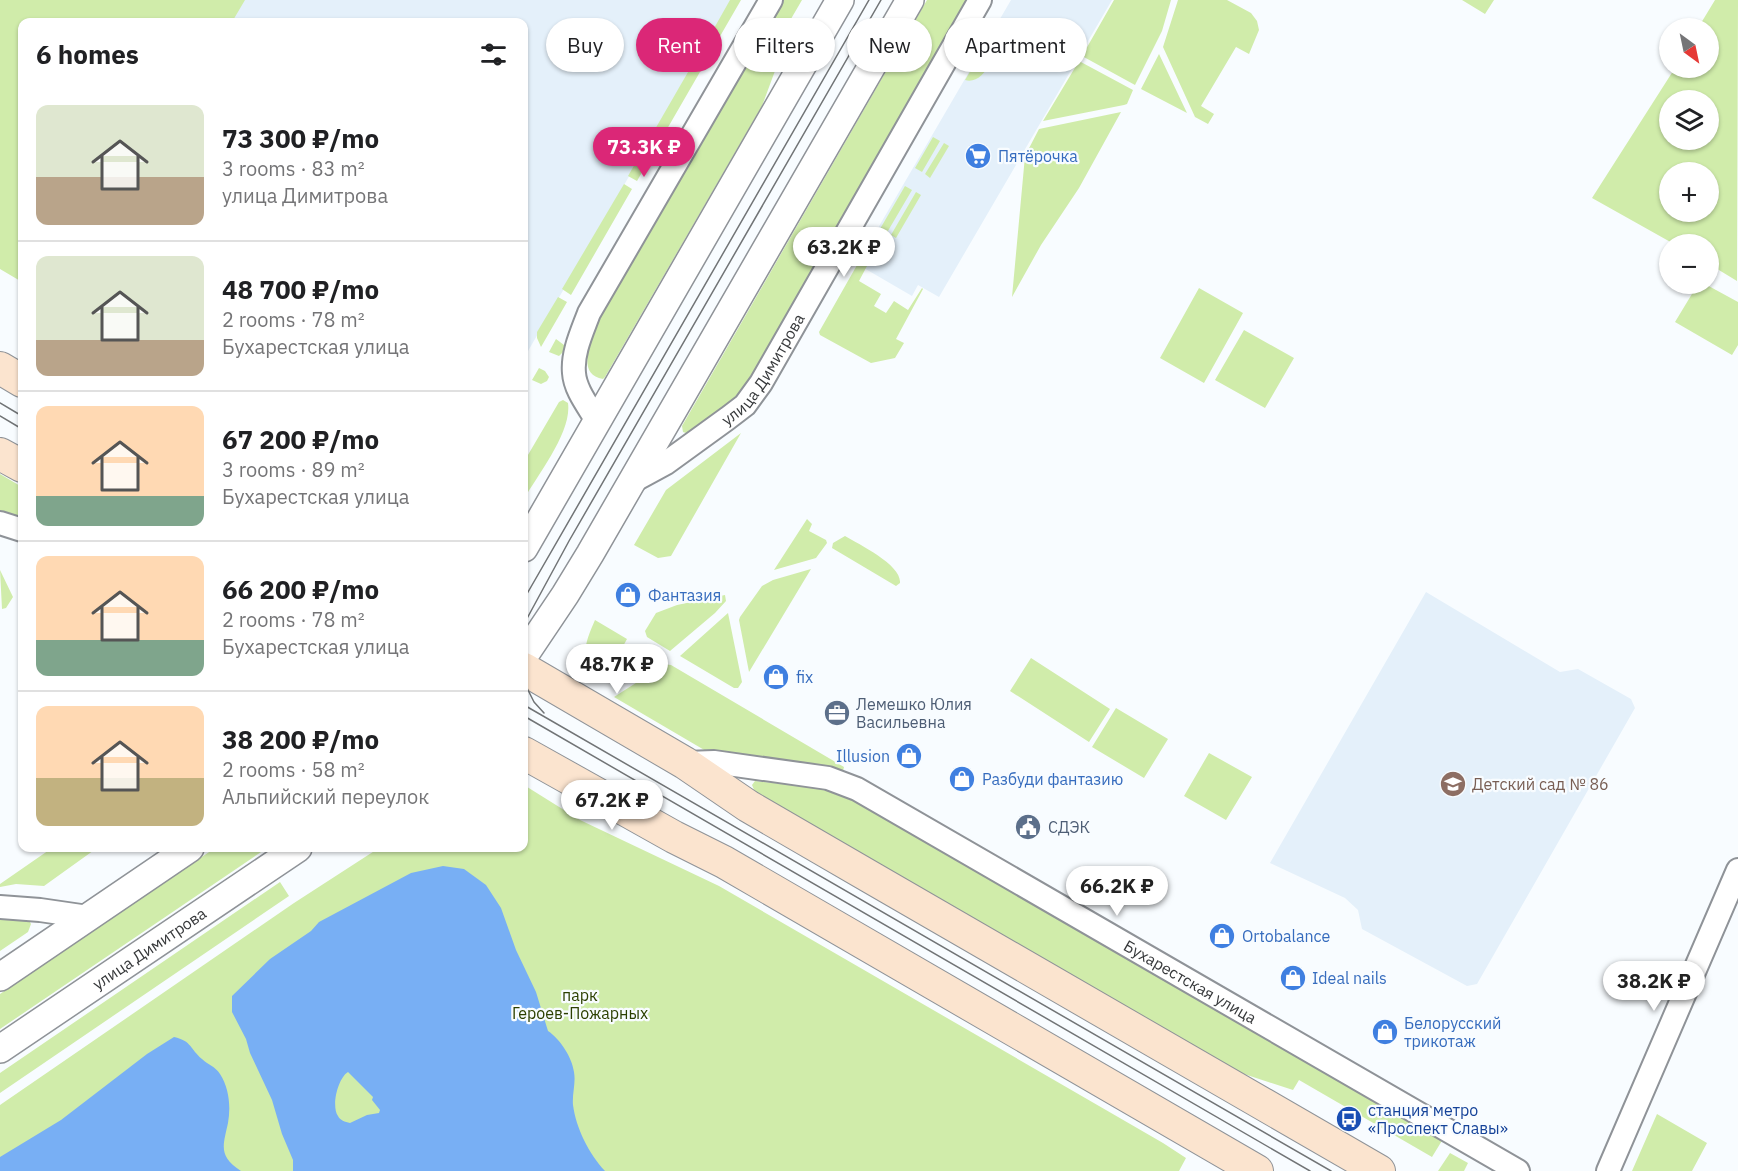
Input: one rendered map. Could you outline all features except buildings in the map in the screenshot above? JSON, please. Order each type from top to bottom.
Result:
[{"type":"main road","points":[[0,368],[18,379]]},
{"type":"main road","points":[[0,454],[18,464]]},
{"type":"main road","points":[[528,671],[685,763],[748,806],[1380,1171]]},
{"type":"main road","points":[[528,755],[674,837],[724,862],[1257,1171]]},
{"type":"street","points":[[597,421],[574,375],[575,354],[589,313],[771,0]]},
{"type":"street","points":[[528,541],[840,0]]},
{"type":"street","points":[[528,650],[565,596],[910,0]]},
{"type":"street","name":"улица Димитрова","points":[[631,482],[666,463],[728,418],[745,405],[761,383],[980,0]]},
{"type":"street","points":[[0,523],[18,529]]},
{"type":"street","name":"Бухарестская улица","points":[[685,763],[714,762],[828,778],[857,789],[1518,1171]]},
{"type":"street","points":[[0,977],[184,852]]},
{"type":"street","name":"улица Димитрова","points":[[0,1049],[292,852]]},
{"type":"street","points":[[1608,1171],[1738,870]]},
{"type":"street","points":[[0,907],[88,917]]},
{"type":"shaded area","points":[[240,0],[731,0],[721,18],[636,18],[636,72],[689,72],[528,351],[528,18],[230,18]]},
{"type":"shaded area","points":[[1011,0],[1112,0],[1087,43],[1087,18],[1000,18]]},
{"type":"shaded area","points":[[969,72],[1070,72],[939,297],[918,285],[912,296],[857,264]]},
{"type":"shaded area","name":"Детский сад № 86","points":[[1426,592],[1560,672],[1578,669],[1631,699],[1635,708],[1477,984],[1467,986],[1362,929],[1358,910],[1345,898],[1270,863]]},
{"type":"green space","points":[[0,0],[245,0],[234,18],[18,18],[18,280],[0,269]]},
{"type":"green space","points":[[730,0],[741,0],[722,33],[722,18],[720,18]]},
{"type":"green space","points":[[784,0],[802,0],[792,18],[774,18]]},
{"type":"green space","points":[[927,0],[968,0],[958,18],[944,18],[944,42],[932,63],[932,18],[917,18]]},
{"type":"green space","points":[[1114,0],[1171,0],[1162,31],[1135,85],[1087,59],[1087,47]]},
{"type":"green space","points":[[1178,0],[1227,0],[1251,13],[1257,21],[1259,30],[1249,54],[1236,47],[1201,106],[1214,114],[1208,124],[1195,117],[1163,47]]},
{"type":"green space","points":[[1462,0],[1494,0],[1485,14]]},
{"type":"green space","points":[[1715,0],[1738,0],[1737,281],[1719,270],[1719,234],[1659,236],[1592,198],[1659,93],[1659,150],[1719,150],[1719,90],[1661,90],[1669,78],[1719,78],[1719,18],[1704,18]]},
{"type":"green space","points":[[1159,54],[1187,113],[1141,89]]},
{"type":"green space","points":[[1087,65],[1133,90],[1127,104],[1043,121],[1072,72],[1087,72]]},
{"type":"green space","points":[[688,72],[700,72],[637,181],[628,176]]},
{"type":"green space","points":[[742,72],[775,72],[762,106],[603,379],[594,376],[587,362],[590,343],[600,316]]},
{"type":"green space","points":[[886,72],[927,72],[749,382],[732,402],[689,434],[683,432],[682,426]]},
{"type":"green space","points":[[970,72],[984,72],[979,78],[965,80]]},
{"type":"green space","points":[[1121,112],[1079,188],[1041,245],[1012,297],[1025,156],[1039,129]]},
{"type":"green space","points":[[933,137],[940,141],[922,172],[915,168]]},
{"type":"green space","points":[[944,143],[949,146],[930,178],[925,174]]},
{"type":"green space","points":[[624,184],[632,189],[571,295],[562,289]]},
{"type":"green space","points":[[905,186],[912,190],[885,236],[879,243],[873,241]]},
{"type":"green space","points":[[916,192],[921,195],[896,238],[891,235]]},
{"type":"green space","points":[[861,258],[866,261],[867,266],[859,281],[881,294],[874,306],[886,313],[894,301],[908,310],[923,289],[896,339],[904,343],[895,358],[871,363],[820,335],[819,332]]},
{"type":"green space","points":[[1199,288],[1243,313],[1204,383],[1160,358]]},
{"type":"green space","points":[[1719,292],[1738,302],[1738,345],[1732,355],[1675,322],[1692,294],[1719,294]]},
{"type":"green space","points":[[558,297],[567,302],[541,347],[537,332]]},
{"type":"green space","points":[[1244,330],[1294,358],[1265,408],[1215,380]]},
{"type":"green space","points":[[556,339],[564,345],[565,350],[559,356],[549,352]]},
{"type":"green space","points":[[539,368],[549,377],[541,384],[532,380]]},
{"type":"green space","points":[[563,400],[568,403],[565,427],[560,440],[528,493],[528,455],[559,402]]},
{"type":"green space","points":[[741,433],[671,556],[658,558],[634,545],[666,490]]},
{"type":"green space","points":[[0,474],[18,485],[18,519],[0,511]]},
{"type":"green space","points":[[807,519],[812,524],[809,531],[826,540],[827,543],[816,558],[774,570]]},
{"type":"green space","points":[[845,536],[887,563],[899,576],[900,583],[896,586],[832,548],[833,543]]},
{"type":"green space","points":[[811,569],[749,672],[740,617],[762,586],[773,580]]},
{"type":"green space","points":[[0,570],[13,597],[6,608],[2,609]]},
{"type":"green space","points":[[725,595],[726,601],[715,613],[670,651],[647,637],[645,631],[656,613],[677,605]]},
{"type":"green space","points":[[728,613],[742,682],[738,688],[734,688],[680,656]]},
{"type":"green space","points":[[595,620],[627,639],[605,679],[590,667],[585,653]]},
{"type":"green space","points":[[1031,658],[1110,709],[1089,742],[1010,691]]},
{"type":"green space","points":[[671,665],[844,767],[843,771],[706,751],[614,697],[639,681],[656,666]]},
{"type":"green space","points":[[1116,708],[1168,739],[1144,778],[1092,747]]},
{"type":"green space","points":[[1209,753],[1252,777],[1226,820],[1184,796]]},
{"type":"green space","points":[[755,781],[813,787],[850,797],[1443,1139],[1432,1157],[1299,1080],[1293,1090],[1238,1072],[755,792],[752,785]]},
{"type":"green space","name":"парк Героев-Пожарных","points":[[528,788],[580,820],[719,886],[1186,1158],[1179,1171],[0,1171],[0,1105],[294,903],[373,852],[528,852]]},
{"type":"green space","points":[[46,852],[91,852],[44,886],[16,884],[0,887],[0,884]]},
{"type":"green space","points":[[209,852],[261,852],[0,1029],[0,994]]},
{"type":"green space","points":[[280,882],[289,896],[0,1093],[0,1073]]},
{"type":"green space","points":[[0,918],[29,920],[31,924],[28,932],[0,951]]},
{"type":"green space","points":[[1657,1114],[1707,1143],[1692,1171],[1632,1171]]},
{"type":"green space","points":[[1450,1153],[1468,1163],[1464,1171],[1438,1171]]},
{"type":"water","points":[[443,866],[464,869],[486,885],[501,908],[516,950],[536,992],[548,1031],[561,1044],[571,1060],[574,1076],[573,1105],[577,1123],[589,1149],[605,1171],[293,1171],[293,1160],[272,1100],[232,1012],[232,996],[270,959],[311,931],[319,922],[411,873]],"holes":[[[348,1072],[373,1097],[372,1100],[380,1110],[379,1113],[367,1115],[350,1123],[338,1116],[335,1106],[337,1092],[341,1080]]]},
{"type":"water","points":[[174,1037],[188,1043],[202,1059],[216,1069],[223,1079],[229,1110],[224,1150],[229,1160],[241,1171],[0,1171],[0,1157],[61,1120],[147,1054]]},
{"type":"tram line","points":[[528,592],[869,0]]},
{"type":"tram line","points":[[528,617],[569,541],[881,0]]},
{"type":"tram line","points":[[0,403],[18,414]]},
{"type":"tram line","points":[[0,416],[18,427]]},
{"type":"tram line","points":[[528,690],[534,702],[544,713]]},
{"type":"tram line","points":[[528,707],[1331,1171]]},
{"type":"tram line","points":[[528,718],[1310,1171]]},
{"type":"place","name":"Пятёрочка","points":[[978,156]]},
{"type":"place","name":"Фантазия","points":[[628,595]]},
{"type":"place","name":"fix","points":[[776,677]]},
{"type":"place","name":"Лемешко Юлия Васильевна","points":[[837,713]]},
{"type":"place","name":"Illusion","points":[[909,756]]},
{"type":"place","name":"Разбуди фантазию","points":[[962,779]]},
{"type":"place","name":"Детский сад № 86","points":[[1453,784]]},
{"type":"place","name":"СДЭК","points":[[1028,827]]},
{"type":"place","name":"Ortobalance","points":[[1222,936]]},
{"type":"place","name":"Ideal nails","points":[[1293,978]]},
{"type":"place","name":"Белорусский трикотаж","points":[[1385,1032]]},
{"type":"place","name":"станция метро «Проспект Славы»","points":[[1349,1119]]}]
